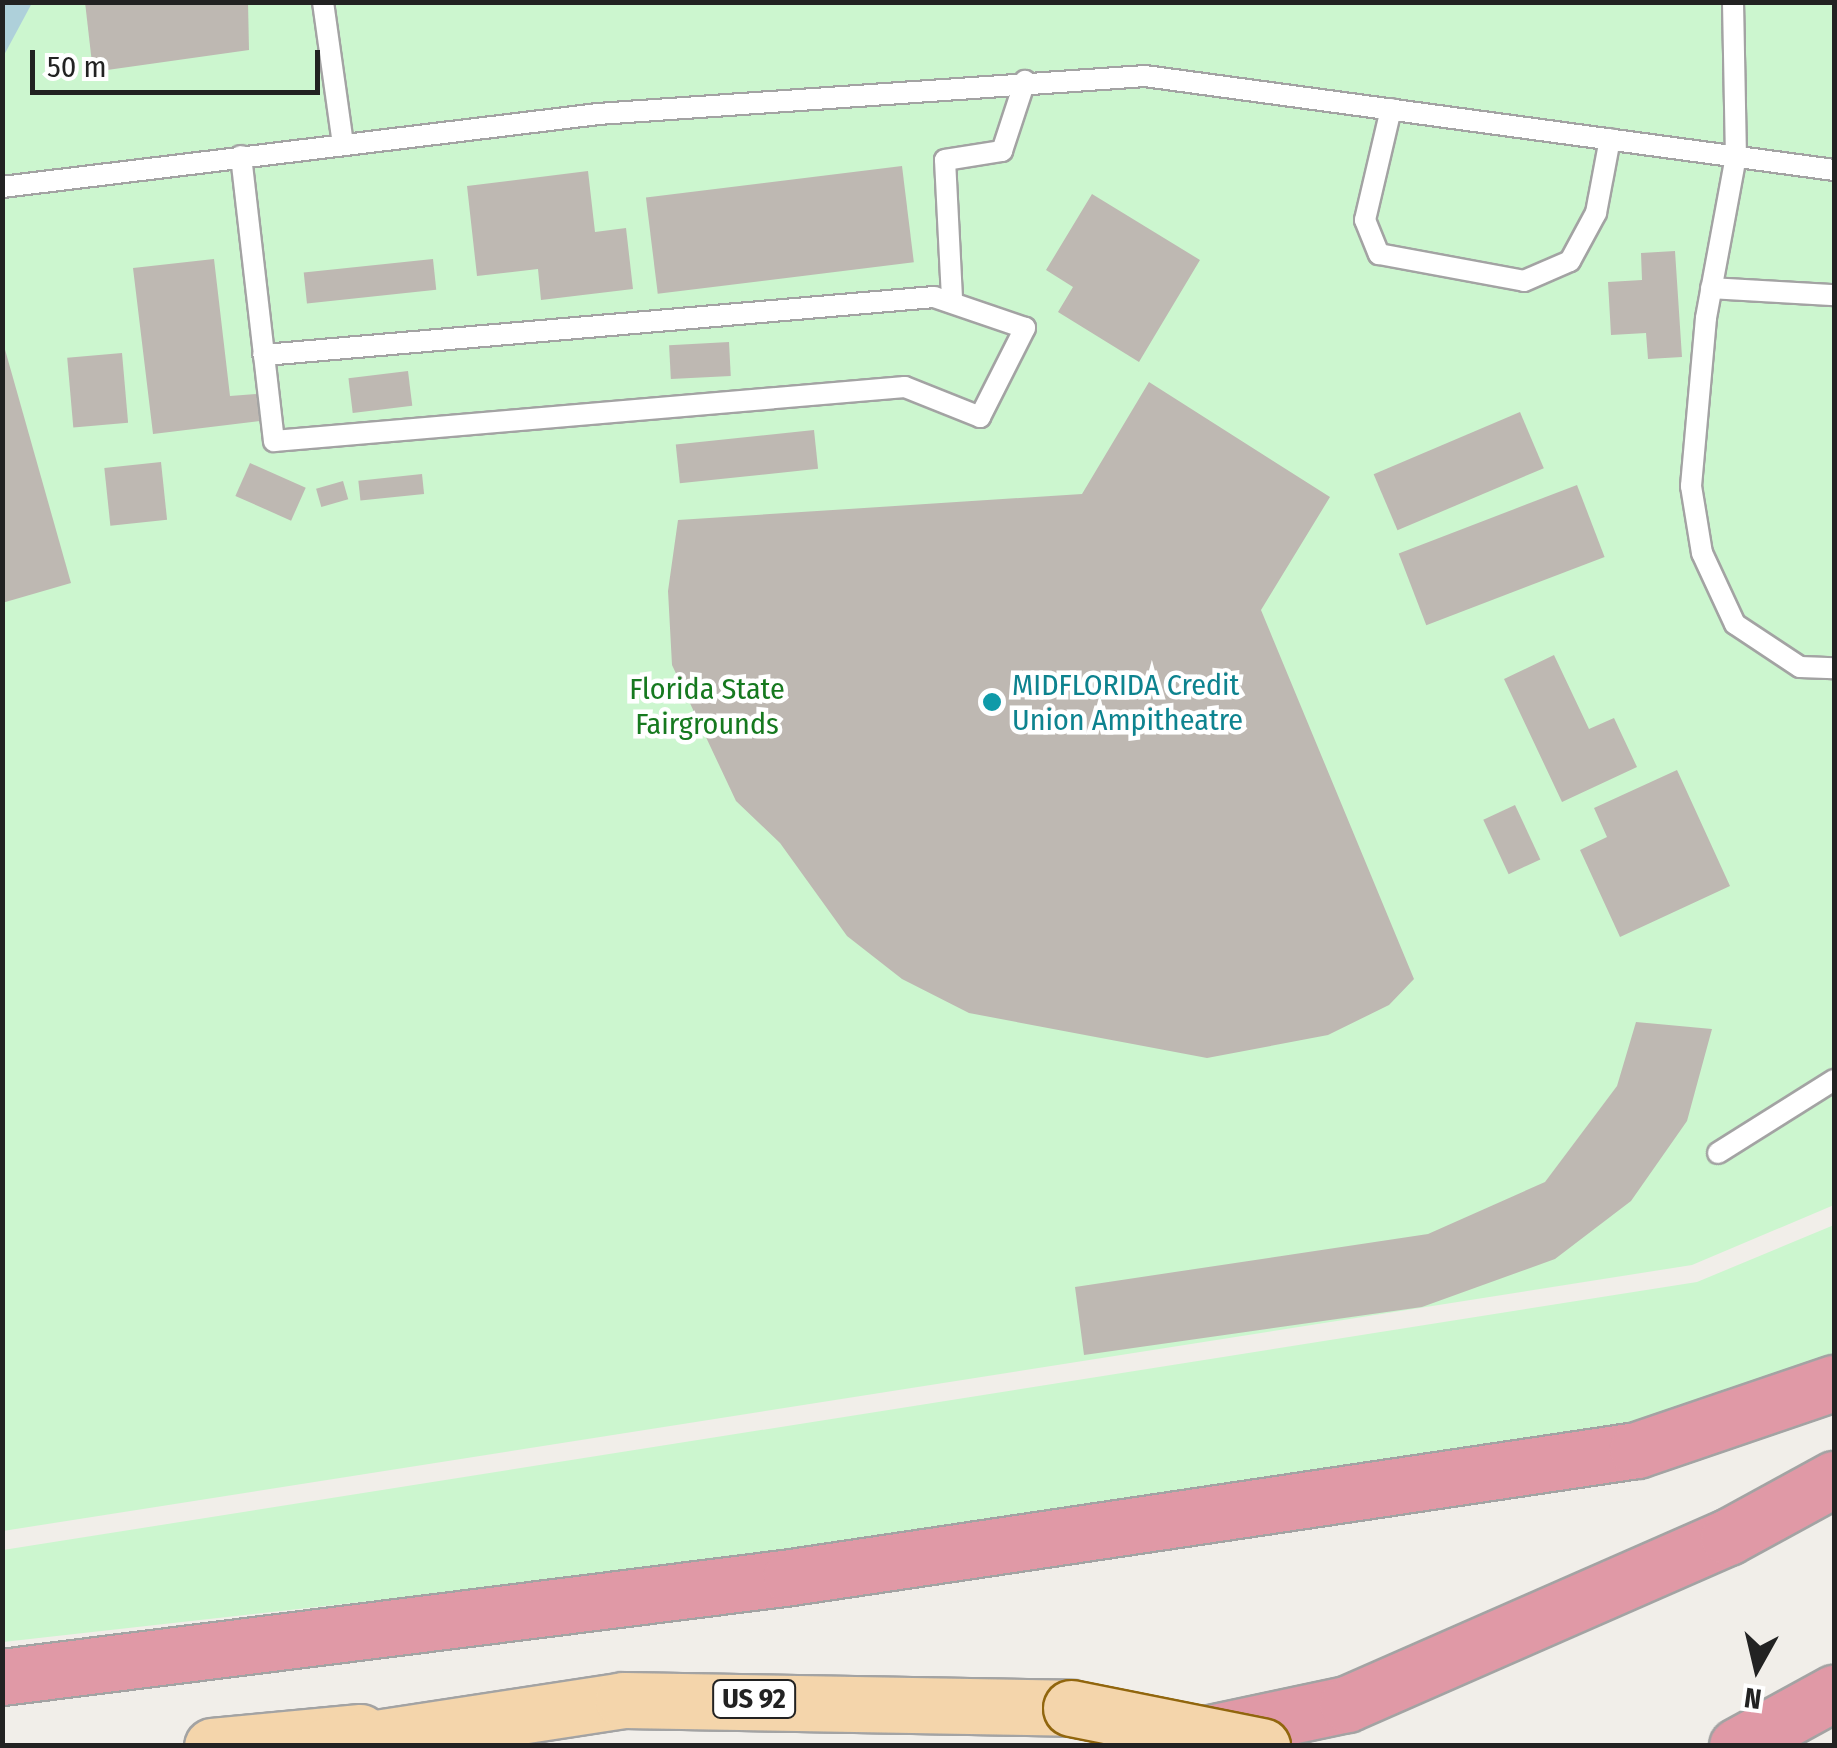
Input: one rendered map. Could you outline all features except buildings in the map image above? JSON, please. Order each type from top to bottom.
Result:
[{"type":"highway","points":[[2,1677],[792,1576],[1636,1450],[1834,1382]]},
{"type":"highway","points":[[1150,1746],[1347,1704],[1728,1537],[1834,1479]]},
{"type":"highway","points":[[1736,1746],[1834,1693]]},
{"type":"main road","name":"US 92","points":[[324,1746],[438,1725],[623,1700],[1071,1708],[1262,1746]]},
{"type":"main road","points":[[212,1746],[438,1725]]},
{"type":"lane","points":[[323,2],[343,144]]},
{"type":"lane","points":[[1734,2],[1736,156],[1711,288],[1691,486],[1702,553],[1735,624],[1800,667],[1834,668]]},
{"type":"lane","points":[[2,188],[598,114],[1024,81],[1145,76],[1834,170]]},
{"type":"lane","points":[[952,298],[944,160],[1002,151],[1024,81]]},
{"type":"lane","points":[[1391,109],[1365,220],[1379,254],[1524,281],[1570,261],[1596,212],[1610,139]]},
{"type":"lane","points":[[241,156],[264,355],[274,440],[905,387],[980,417],[1025,328],[952,298],[264,355]]},
{"type":"lane","points":[[1711,288],[1834,295]]},
{"type":"lane","points":[[1718,1154],[1834,1080]]},
{"type":"green space","name":"Florida State Fairgrounds","points":[[3,3],[1834,3],[1834,1205],[1692,1265],[3,1531]]},
{"type":"green space","points":[[1834,1225],[1834,1359],[1633,1428],[790,1554],[3,1642],[3,1550],[1697,1282]]},
{"type":"water","points":[[2,3],[32,3],[3,57]]},
{"type":"place","name":"MIDFLORIDA Credit Union Ampitheatre","points":[[992,702]]}]
